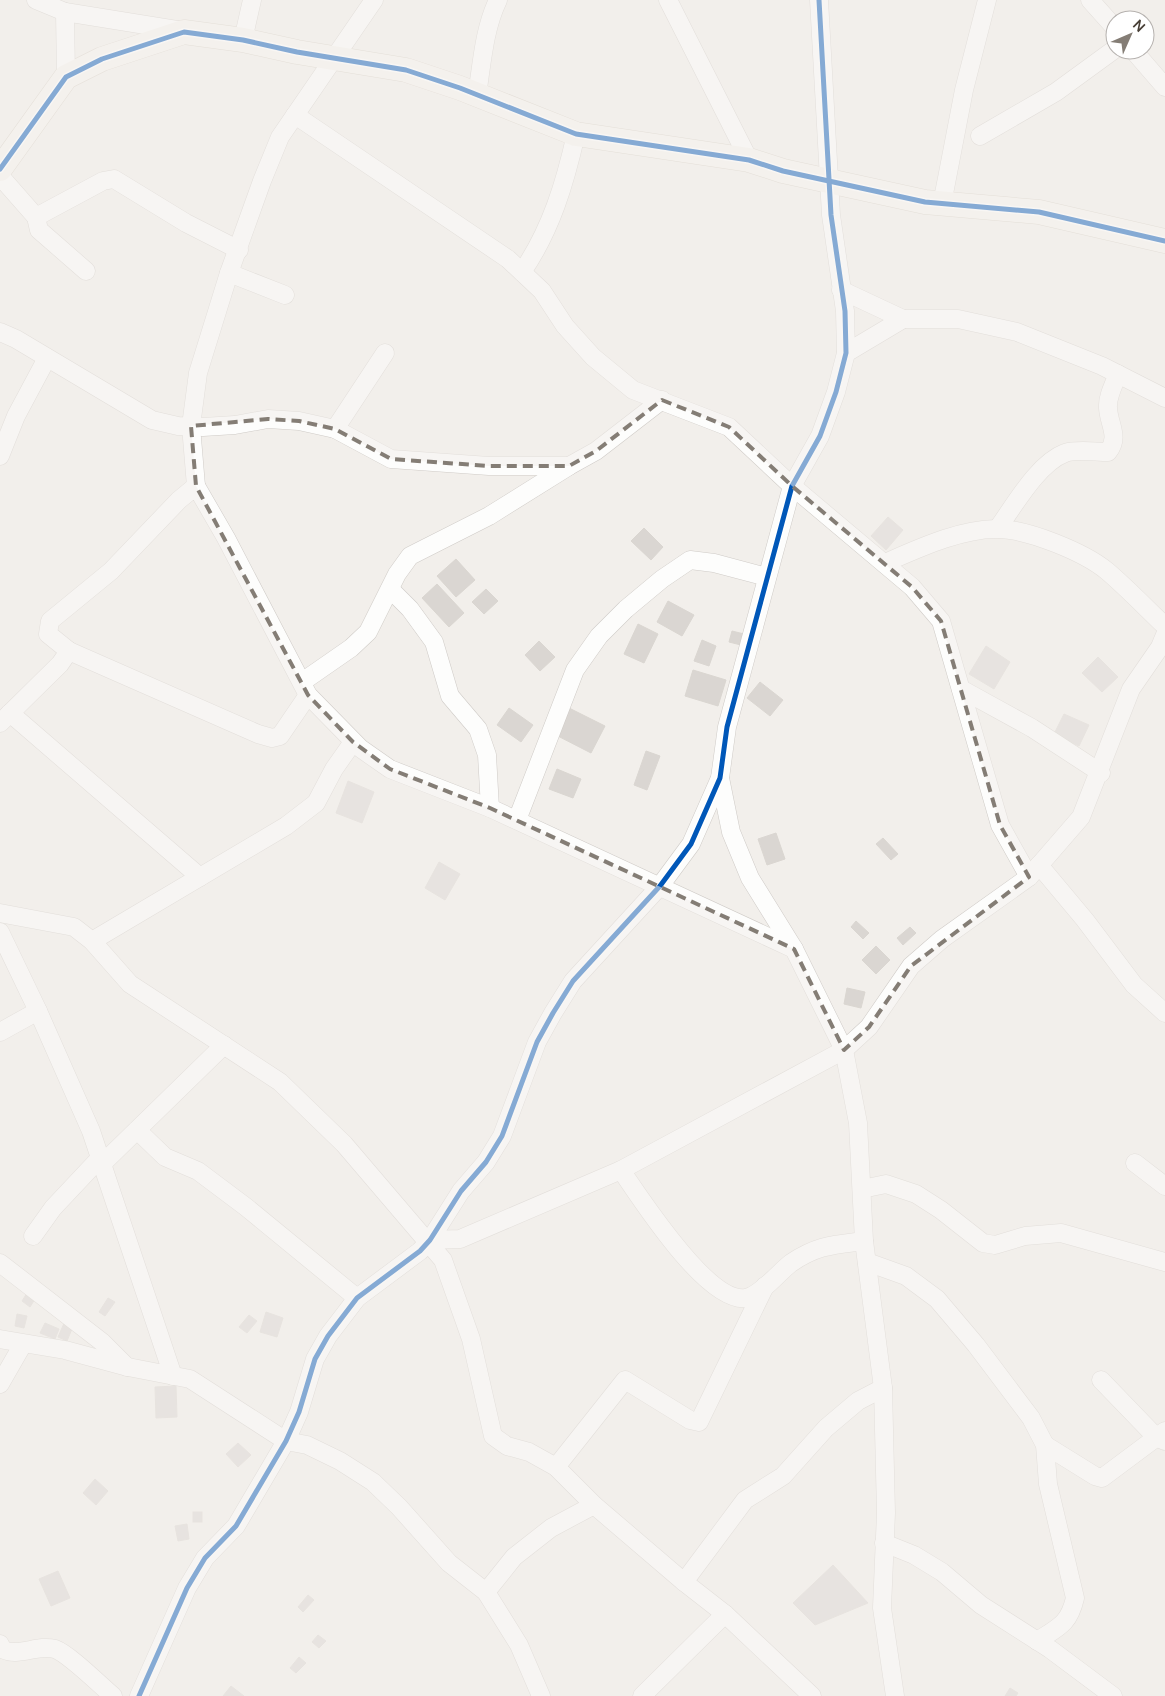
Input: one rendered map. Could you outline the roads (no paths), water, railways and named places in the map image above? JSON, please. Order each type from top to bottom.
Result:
[{"type":"street","points":[[36,0],[64,12],[243,40],[406,70],[477,95],[576,134],[749,160],[783,171],[925,202],[1039,212],[1165,241]]},
{"type":"street","points":[[243,40],[252,0]]},
{"type":"street","points":[[374,0],[280,137],[262,181],[229,274],[198,373],[191,426],[196,486],[226,538],[305,688],[353,742],[390,769],[517,820],[794,949]]},
{"type":"street","points":[[477,95],[492,11],[498,0]]},
{"type":"street","points":[[668,0],[749,160]]},
{"type":"street","points":[[139,1696],[187,1588],[205,1558],[236,1526],[286,1441],[299,1412],[315,1359],[328,1336],[358,1298],[420,1251],[429,1241],[460,1191],[486,1162],[502,1136],[537,1042],[552,1013],[573,981],[660,886],[691,844],[720,778],[727,726],[792,486],[820,436],[836,392],[846,353],[845,311],[831,216],[819,0]]},
{"type":"street","points":[[942,204],[964,90],[987,0]]},
{"type":"street","points":[[1090,0],[1105,17]]},
{"type":"street","points":[[64,12],[66,77]]},
{"type":"street","points":[[0,169],[66,77],[102,60],[184,32]]},
{"type":"street","points":[[980,136],[1056,92],[1105,57]]},
{"type":"street","points":[[1141,60],[1165,88]]},
{"type":"street","points":[[295,115],[508,259],[542,291],[565,326],[593,357],[633,390],[729,427],[792,486],[912,587],[941,621],[984,778],[1000,825],[1034,871],[1085,920],[1134,985],[1165,1013]]},
{"type":"street","points":[[522,272],[532,257],[561,196],[576,134]]},
{"type":"street","points":[[0,176],[36,217],[38,230],[86,271]]},
{"type":"street","points":[[36,217],[104,181],[114,180],[186,223],[239,250]]},
{"type":"street","points":[[229,274],[285,295]]},
{"type":"street","points":[[841,290],[903,319],[958,319],[1017,332],[1118,374],[1165,398]]},
{"type":"street","points":[[846,353],[903,319]]},
{"type":"street","points":[[0,332],[152,420],[178,426],[235,424],[268,419],[299,421],[335,429],[391,459],[489,466],[568,466]]},
{"type":"street","points":[[335,429],[386,354]]},
{"type":"street","points":[[0,456],[16,416],[47,358]]},
{"type":"street","points":[[998,528],[1028,486],[1048,464],[1065,453],[1108,452],[1113,446],[1115,438],[1107,407],[1118,374]]},
{"type":"street","points":[[196,486],[179,500],[111,571],[50,621],[48,634],[69,651],[258,734],[272,738],[280,736],[305,688],[368,632],[397,574],[410,556],[489,516],[568,466],[596,451],[662,400]]},
{"type":"street","points":[[885,563],[920,548],[968,532],[998,528],[1044,538],[1105,570],[1165,626]]},
{"type":"street","points":[[517,820],[575,670],[600,636],[626,610],[662,579],[690,560],[714,563],[767,577]]},
{"type":"street","points":[[390,589],[410,609],[434,642],[450,696],[478,729],[487,755],[490,808]]},
{"type":"street","points":[[429,1241],[460,1239],[620,1170],[844,1050],[869,1027],[911,966],[942,939],[1034,871],[1082,817],[1101,772],[1112,734],[1131,690],[1160,647],[1165,635]]},
{"type":"street","points":[[69,651],[60,664],[5,718],[200,877]]},
{"type":"street","points":[[961,690],[1032,728],[1101,772]]},
{"type":"street","points":[[92,941],[286,826],[316,803],[334,770],[353,742]]},
{"type":"street","points":[[720,778],[732,832],[750,878],[794,949],[844,1050],[858,1122],[864,1241],[883,1388],[884,1543],[882,1608],[895,1696]]},
{"type":"street","points":[[0,913],[74,927],[92,941],[130,984],[280,1082],[344,1144],[429,1241],[443,1260],[471,1339],[493,1436],[507,1446],[529,1452],[556,1466],[594,1505],[684,1582],[725,1614],[812,1696]]},
{"type":"street","points":[[0,932],[38,1010],[91,1131],[173,1376]]},
{"type":"street","points":[[0,1032],[38,1010]]},
{"type":"street","points":[[33,1236],[52,1208],[137,1130],[224,1045]]},
{"type":"street","points":[[137,1130],[166,1157],[198,1171],[246,1207],[358,1298]]},
{"type":"street","points":[[1135,1162],[1165,1186]]},
{"type":"street","points":[[620,1170],[676,1247],[714,1285],[729,1296],[747,1298],[765,1286],[790,1264],[818,1248],[864,1241]]},
{"type":"street","points":[[862,1189],[886,1184],[916,1194],[941,1210],[983,1243],[995,1246],[1025,1236],[1061,1233],[1165,1262]]},
{"type":"street","points":[[867,1262],[906,1276],[936,1299],[1008,1385],[1031,1418],[1045,1445],[1048,1484],[1075,1598],[1071,1616],[1037,1641]]},
{"type":"street","points":[[0,1263],[102,1342],[128,1367]]},
{"type":"street","points":[[556,1466],[625,1380],[690,1420],[699,1422],[765,1286]]},
{"type":"street","points":[[0,1339],[65,1350],[128,1367],[190,1379],[286,1441],[307,1445],[340,1461],[373,1482],[399,1507],[448,1563],[486,1592],[519,1645],[541,1696]]},
{"type":"street","points":[[0,1384],[23,1344]]},
{"type":"street","points":[[1045,1445],[1095,1476],[1102,1478],[1162,1436],[1101,1380]]},
{"type":"street","points":[[684,1582],[745,1500],[783,1476],[826,1428],[858,1401],[883,1388]]},
{"type":"street","points":[[486,1592],[514,1557],[552,1528],[594,1505]]},
{"type":"street","points":[[884,1543],[914,1555],[942,1572],[981,1605],[1037,1641],[1114,1696]]},
{"type":"street","points":[[642,1696],[725,1614]]},
{"type":"street","points":[[0,1644],[2,1649],[10,1654],[38,1648],[56,1650],[113,1696]]}]
